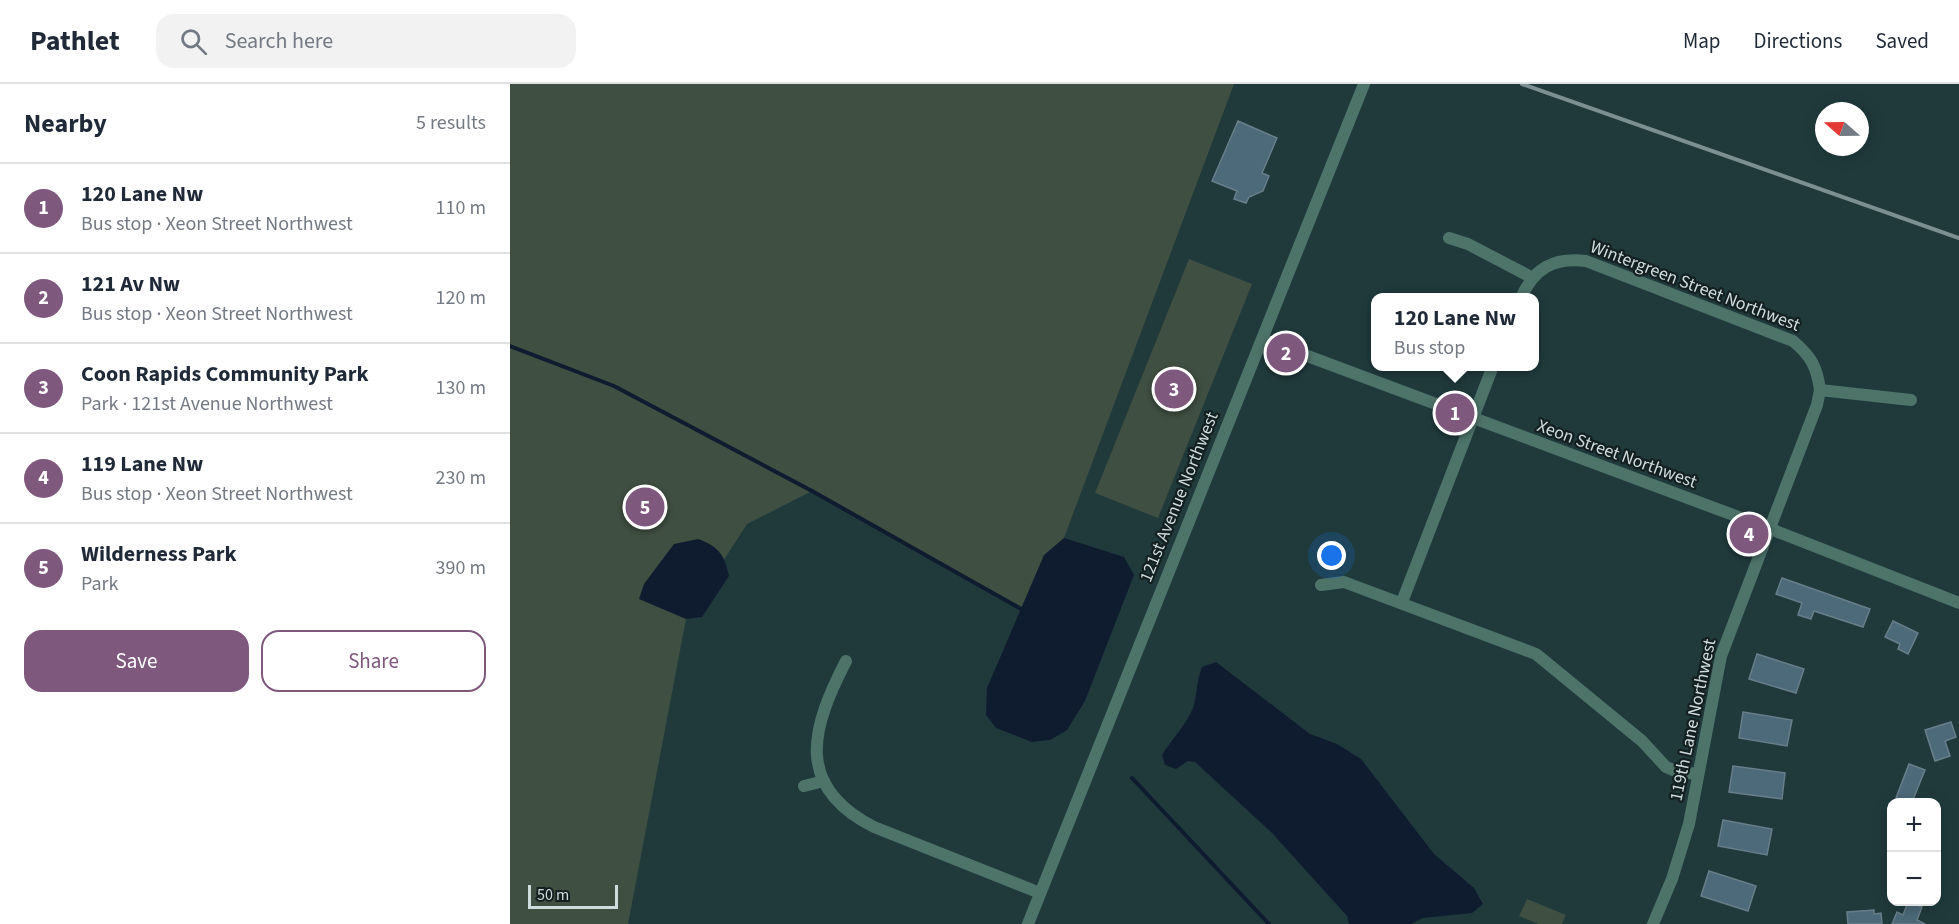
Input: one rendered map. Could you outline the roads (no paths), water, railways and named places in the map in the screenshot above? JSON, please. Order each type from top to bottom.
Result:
[{"type":"street","name":"121st Avenue Northwest","points":[[1028,924],[1364,84]]},
{"type":"street","points":[[1449,238],[1468,244],[1531,277],[1523,293]]},
{"type":"street","name":"Wintergreen Street Northwest","points":[[1531,277],[1556,261],[1570,259],[1586,261],[1771,332],[1793,341],[1807,353],[1817,368],[1820,390]]},
{"type":"street","name":"Xeon Street Northwest","points":[[1262,339],[1472,420],[1768,528],[1959,603]]},
{"type":"street","points":[[1402,602],[1491,371]]},
{"type":"street","points":[[1820,390],[1911,400]]},
{"type":"street","name":"119th Lane Northwest","points":[[1653,924],[1681,854],[1689,824],[1721,656],[1768,528],[1817,405],[1820,390]]},
{"type":"street","points":[[1321,585],[1344,582],[1536,654],[1642,741],[1666,767],[1698,774]]},
{"type":"street","points":[[846,661],[819,720],[818,762],[824,781],[835,800],[860,820],[1040,893]]},
{"type":"street","points":[[804,786],[824,781]]},
{"type":"water","points":[[1064,538],[1124,557],[1134,575],[1085,701],[1067,730],[1050,740],[1032,742],[996,728],[986,715],[987,688],[1044,555]]},
{"type":"water","points":[[698,539],[720,552],[729,576],[702,617],[686,619],[639,599],[644,584],[674,544]]},
{"type":"water","points":[[1216,662],[1310,734],[1337,744],[1361,759],[1434,854],[1474,888],[1483,904],[1472,913],[1423,918],[1411,924],[1349,924],[1347,916],[1272,833],[1195,762],[1188,761],[1176,769],[1165,765],[1162,755],[1193,708],[1202,667]]},
{"type":"waterway","points":[[510,346],[614,386],[812,491],[1023,610]]},
{"type":"waterway","points":[[1132,778],[1269,924]]},
{"type":"railway","points":[[1522,84],[1959,238]]},
{"type":"place","name":"121 Av Nw","points":[[1286,353]]},
{"type":"place","name":"Coon Rapids Community Park","points":[[1174,389]]},
{"type":"place","name":"120 Lane Nw","points":[[1455,413]]},
{"type":"place","name":"Wilderness Park","points":[[645,507]]},
{"type":"place","name":"119 Lane Nw","points":[[1749,534]]}]
